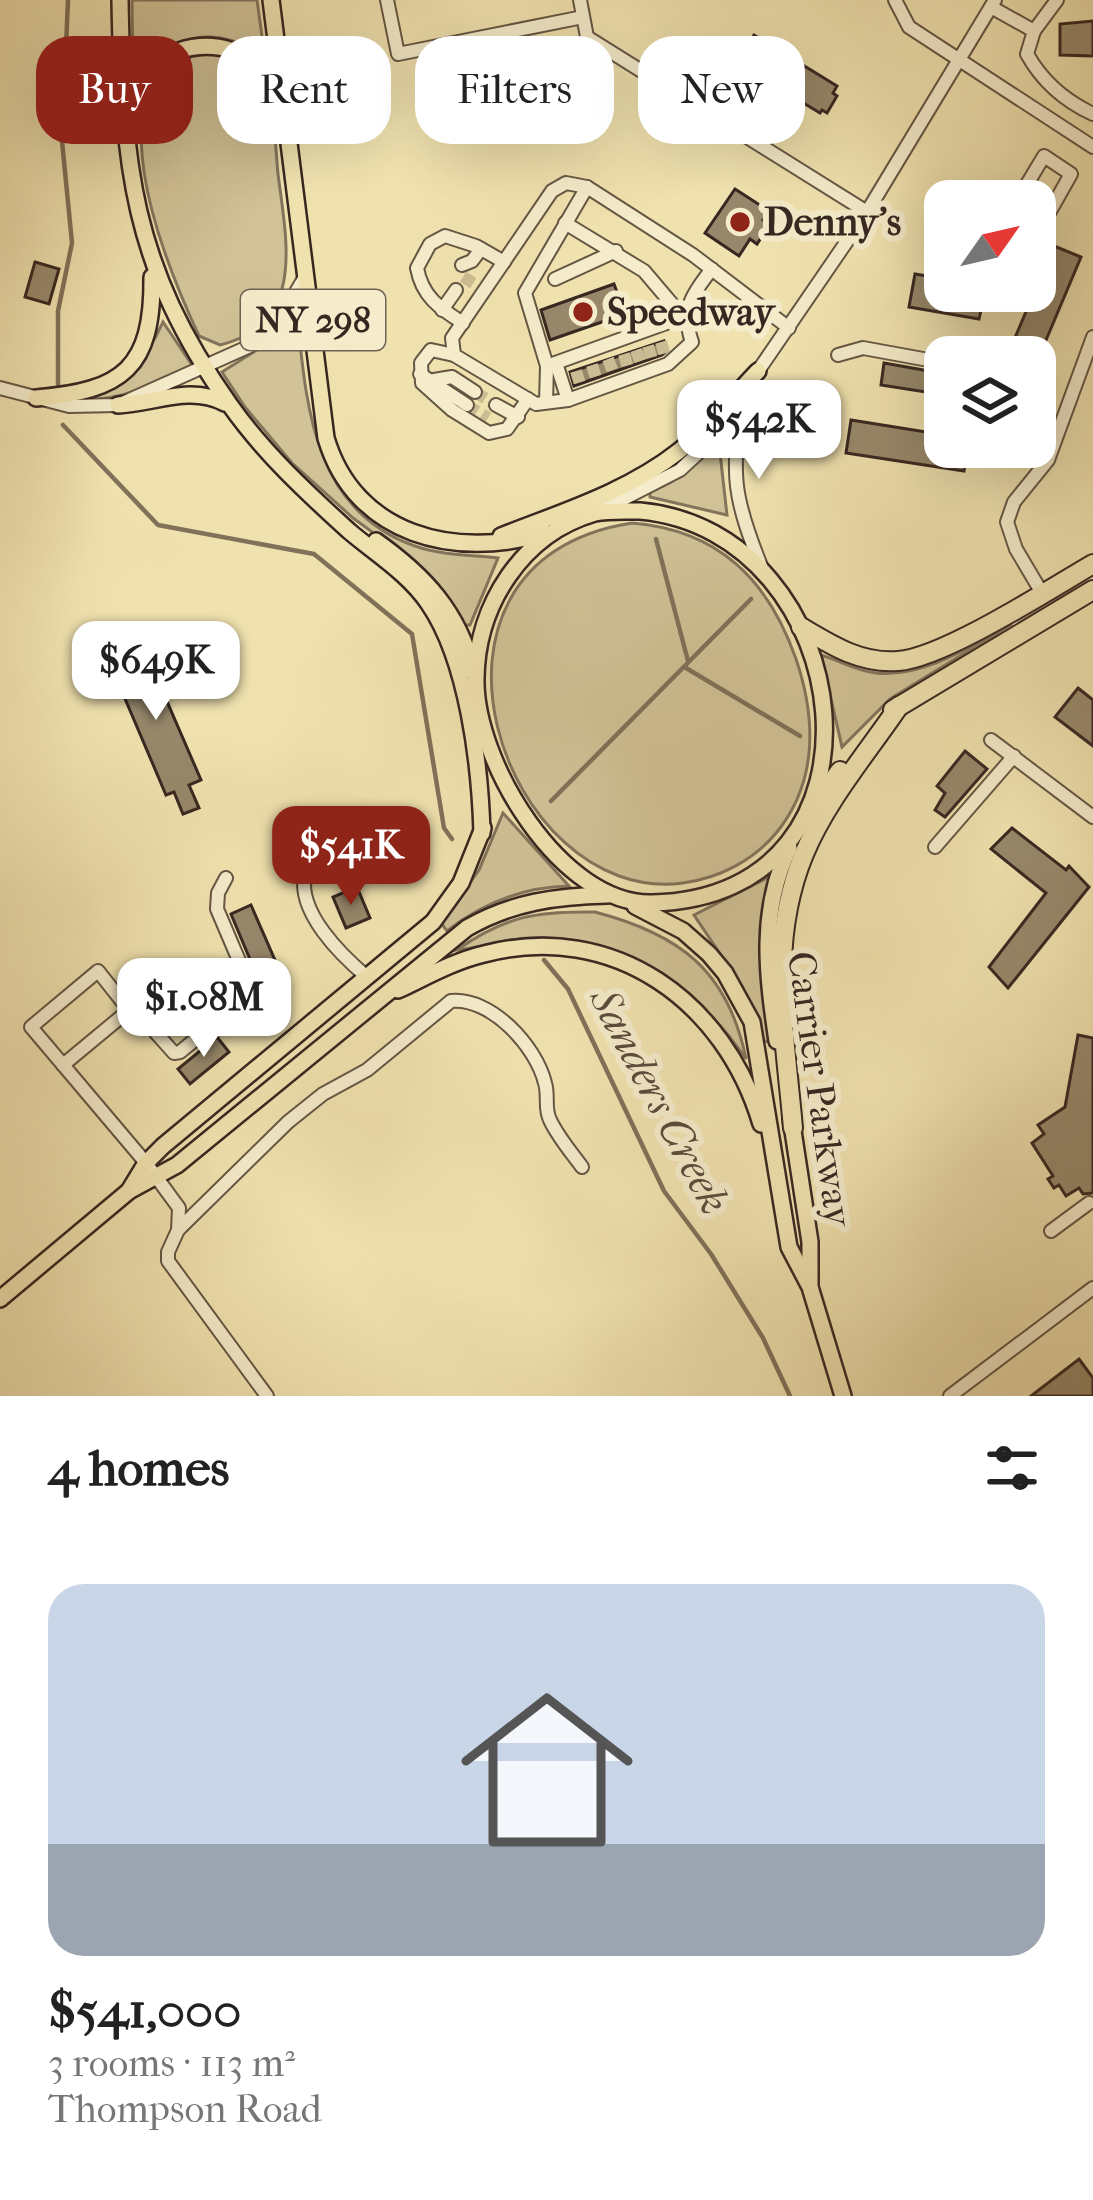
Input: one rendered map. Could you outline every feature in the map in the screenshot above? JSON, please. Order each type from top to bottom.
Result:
[{"type":"highway","points":[[801,627],[858,657],[905,660],[953,641],[1093,564]]},
{"type":"highway","points":[[811,811],[872,727],[899,706],[1093,590]]},
{"type":"highway","points":[[793,1128],[781,992],[780,944],[787,905],[812,836],[899,706]]},
{"type":"main road","name":"NY 298","points":[[120,0],[121,36]]},
{"type":"main road","name":"NY 298","points":[[271,0],[277,36]]},
{"type":"main road","name":"NY 298","points":[[126,144],[130,183],[152,262],[173,311],[230,405],[308,493],[406,562],[438,596],[458,623],[476,680],[485,736],[505,781],[539,835],[560,857],[608,895],[627,902]]},
{"type":"main road","name":"NY 298","points":[[292,144],[326,438],[355,494],[393,527],[431,539],[482,543],[525,538],[597,512],[640,511],[681,518],[708,528],[761,566],[801,627],[825,736],[823,770],[811,811],[795,834]]},
{"type":"main road","points":[[36,398],[104,386],[142,351],[152,262]]},
{"type":"main road","points":[[482,543],[603,496],[656,467],[694,438],[758,371]]},
{"type":"main road","points":[[118,405],[192,392],[230,405]]},
{"type":"main road","points":[[308,493],[413,585],[444,630],[456,666],[479,782],[482,833]]},
{"type":"main road","points":[[476,680],[482,628],[508,574],[530,550],[565,526]]},
{"type":"main road","points":[[129,1191],[146,1162],[445,908],[482,833],[491,797],[485,736]]},
{"type":"main road","points":[[627,902],[689,900],[720,891],[760,870],[795,834]]},
{"type":"main road","name":"Carrier Parkway","points":[[795,834],[769,904],[765,948],[810,1242],[810,1287]]},
{"type":"main road","points":[[0,1299],[129,1191],[158,1177],[490,914],[549,898],[608,895]]},
{"type":"main road","name":"Carrier Parkway","points":[[627,902],[683,931],[710,953],[744,1004],[758,1049],[789,1247],[810,1287],[843,1396]]},
{"type":"main road","points":[[374,1002],[481,954],[515,948],[586,951],[615,959],[674,990],[720,1035],[743,1072],[774,1169]]},
{"type":"street","points":[[387,0],[398,53],[583,17]]},
{"type":"street","points":[[580,0],[586,37],[867,212]]},
{"type":"street","points":[[895,0],[909,27],[1093,147]]},
{"type":"street","points":[[1058,0],[1034,32],[1027,54],[1063,97],[1093,114]]},
{"type":"street","points":[[597,512],[680,470],[721,432],[867,212],[993,3],[1034,32]]},
{"type":"street","points":[[1030,180],[1044,156],[1071,174],[1056,201]]},
{"type":"street","points":[[454,355],[452,338],[552,191],[566,183],[587,187],[712,269],[789,328]]},
{"type":"street","points":[[568,400],[525,293],[587,187]]},
{"type":"street","points":[[552,364],[578,376],[692,342],[683,317],[644,272],[565,223]]},
{"type":"street","points":[[463,323],[442,310],[420,285],[417,268],[430,244],[445,236],[504,262]]},
{"type":"street","points":[[469,266],[482,249]]},
{"type":"street","points":[[555,279],[616,251]]},
{"type":"street","points":[[578,376],[644,354],[683,317],[693,292],[712,269]]},
{"type":"street","points":[[0,388],[69,406],[118,405],[263,335],[282,316],[307,274]]},
{"type":"street","points":[[442,310],[458,284]]},
{"type":"street","points":[[1042,593],[1016,549],[1007,522],[1015,502],[1048,460],[1093,337]]},
{"type":"street","points":[[838,355],[863,348],[924,359]]},
{"type":"street","points":[[467,405],[427,377],[421,363],[431,350],[454,355],[536,404],[568,400]]},
{"type":"street","points":[[546,402],[552,364]]},
{"type":"street","points":[[568,400],[578,376]]},
{"type":"street","points":[[427,377],[452,377],[475,392]]},
{"type":"street","points":[[427,377],[422,383],[430,393],[489,433],[507,429],[528,399]]},
{"type":"street","points":[[741,401],[735,493],[761,566]]},
{"type":"street","points":[[496,405],[518,417]]},
{"type":"street","points":[[488,418],[507,429]]},
{"type":"street","points":[[992,740],[1093,817]]},
{"type":"street","points":[[935,847],[1014,756]]},
{"type":"street","points":[[330,864],[305,874],[303,884],[332,948],[367,977]]},
{"type":"street","points":[[226,878],[218,893],[218,909],[260,1010]]},
{"type":"street","points":[[63,1065],[131,1008],[181,968],[197,978],[214,1024],[180,1052],[174,1053],[131,1008],[98,971],[32,1027],[63,1065],[158,1177],[179,1208],[178,1230]]},
{"type":"street","points":[[268,1396],[174,1272],[168,1252],[178,1230],[322,1094],[367,1070],[452,1000],[476,1003],[520,1039],[538,1064],[547,1086],[546,1112],[582,1167]]},
{"type":"street","points":[[1051,1231],[1089,1203]]},
{"type":"street","points":[[950,1396],[1093,1288]]},
{"type":"shaded area","points":[[132,0],[257,0],[262,36],[132,36]]},
{"type":"shaded area","points":[[217,54],[217,144],[275,144],[285,225],[285,276],[279,299],[267,319],[248,334],[220,345],[199,336],[169,264],[144,172],[143,144],[193,144],[193,59]]},
{"type":"shaded area","points":[[296,304],[310,412],[333,478],[353,506],[380,529],[415,546],[498,558],[470,625],[465,625],[412,561],[353,518],[292,463],[222,372],[274,339]]},
{"type":"shaded area","points":[[163,322],[192,365],[125,394],[81,400],[131,370]]},
{"type":"shaded area","points":[[719,444],[727,515],[650,497],[650,492],[671,482]]},
{"type":"shaded area","points":[[632,523],[690,536],[736,564],[771,605],[784,630],[807,704],[806,770],[800,792],[777,832],[735,866],[683,883],[619,876],[564,842],[523,790],[497,726],[492,660],[510,599],[556,550]]},
{"type":"shaded area","points":[[1012,624],[890,699],[842,747],[821,655],[869,672],[894,673],[947,658]]},
{"type":"shaded area","points":[[503,813],[569,886],[504,898],[447,931],[441,923],[479,870]]},
{"type":"shaded area","points":[[771,876],[762,938],[773,1040],[762,1042],[743,988],[694,915]]},
{"type":"shaded area","points":[[595,912],[652,932],[695,960],[727,1002],[746,1059],[680,987],[626,955],[564,939],[530,938],[457,950],[522,918]]},
{"type":"building","points":[[1093,21],[1093,56],[1060,55],[1060,24]]},
{"type":"building","points":[[805,66],[837,86],[827,113],[805,104]]},
{"type":"building","name":"Denny's","points":[[735,189],[769,211],[763,220],[770,224],[757,244],[750,239],[739,256],[705,233]]},
{"type":"building","points":[[1056,247],[1081,257],[1048,336],[1016,336],[1026,312],[1056,312]]},
{"type":"building","points":[[35,262],[59,269],[49,304],[25,297]]},
{"type":"building","points":[[915,274],[924,276],[924,310],[909,307]]},
{"type":"building","points":[[614,284],[625,314],[550,340],[541,310]]},
{"type":"building","points":[[938,312],[981,312],[979,319]]},
{"type":"building","points":[[664,341],[667,351],[662,355],[574,386],[570,372]]},
{"type":"building","points":[[884,363],[924,370],[924,392],[881,385]]},
{"type":"building","points":[[851,420],[924,432],[924,465],[846,453]]},
{"type":"building","points":[[140,639],[201,780],[189,785],[199,808],[183,814],[174,792],[166,795],[106,654]]},
{"type":"building","points":[[1078,688],[1093,700],[1093,746],[1055,717]]},
{"type":"building","points":[[965,751],[987,769],[945,817],[935,810],[945,793],[937,786]]},
{"type":"building","points":[[1012,828],[1066,870],[1069,866],[1089,887],[1008,988],[989,967],[1046,893],[991,849]]},
{"type":"building","points":[[357,887],[370,918],[346,928],[333,897]]},
{"type":"building","points":[[251,905],[278,967],[257,976],[231,914]]},
{"type":"building","points":[[1078,1035],[1093,1038],[1093,1193],[1083,1194],[1079,1188],[1066,1196],[1048,1179],[1053,1176],[1032,1143],[1044,1134],[1038,1125],[1065,1107]]},
{"type":"building","points":[[217,1037],[229,1052],[190,1084],[178,1069]]},
{"type":"building","points":[[1079,1359],[1093,1378],[1093,1396],[1031,1396]]},
{"type":"waterway","name":"Sanders Creek","points":[[58,384],[58,311],[72,243],[62,141],[68,0]]},
{"type":"waterway","name":"Sanders Creek","points":[[63,425],[158,525],[314,554],[412,634],[444,828],[452,839]]},
{"type":"waterway","points":[[656,539],[688,661]]},
{"type":"waterway","points":[[551,801],[751,599]]},
{"type":"waterway","points":[[686,668],[800,736]]},
{"type":"waterway","name":"Sanders Creek","points":[[544,960],[568,989],[664,1191],[711,1254],[763,1338],[790,1396]]},
{"type":"tunnel","points":[[465,285],[473,272]]},
{"type":"tunnel","points":[[661,342],[665,356]]},
{"type":"tunnel","points":[[648,346],[652,360]]},
{"type":"tunnel","points":[[636,350],[641,364]]},
{"type":"tunnel","points":[[624,354],[628,368]]},
{"type":"tunnel","points":[[608,359],[613,372]]},
{"type":"tunnel","points":[[592,365],[596,378]]},
{"type":"tunnel","points":[[576,371],[580,384]]},
{"type":"tunnel","points":[[475,392],[496,405]]},
{"type":"tunnel","points":[[467,405],[488,418]]},
{"type":"place","name":"Denny's","points":[[740,222]]},
{"type":"place","name":"Speedway","points":[[583,312]]}]
